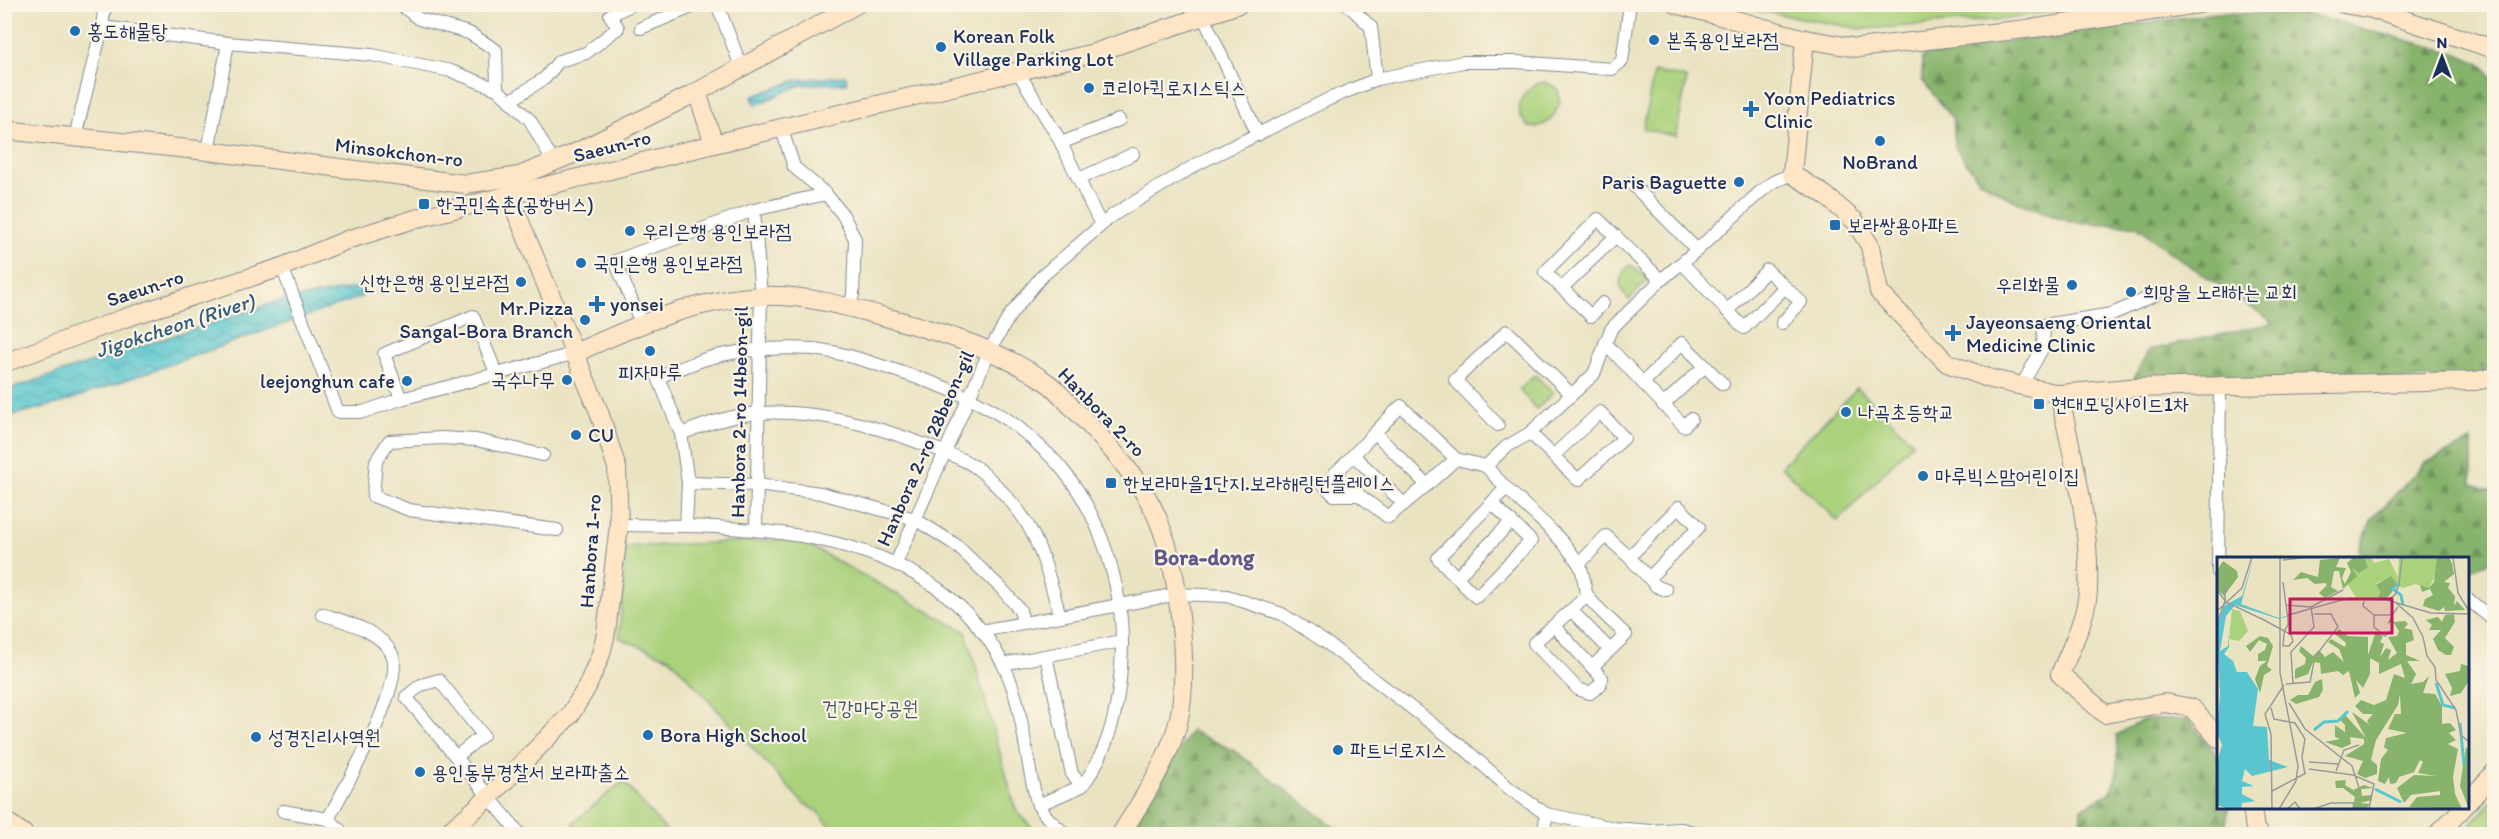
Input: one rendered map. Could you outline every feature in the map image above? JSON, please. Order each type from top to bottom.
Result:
[{"type":"street","points":[[75,137],[102,27],[105,4]]},
{"type":"street","points":[[400,4],[419,19],[469,33],[496,50],[498,89]]},
{"type":"street","points":[[510,101],[545,78],[559,61],[586,53],[618,28],[610,15],[633,4]]},
{"type":"street","points":[[641,28],[699,4]]},
{"type":"street","points":[[717,4],[741,66]]},
{"type":"street","name":"Minsokchon-ro","points":[[4,130],[208,151],[465,184],[519,176],[554,162],[698,92],[741,66],[857,4]]},
{"type":"street","name":"Saeun-ro","points":[[4,363],[123,319],[285,273],[347,240],[418,218],[1094,53],[1204,18],[1239,4]]},
{"type":"street","points":[[1347,4],[1371,27],[1376,53],[1377,79]]},
{"type":"street","name":"Hanbora 2-ro 28beon-gil","points":[[896,563],[990,350],[1010,315],[1041,277],[1101,225],[1155,188],[1199,163],[1329,99],[1377,79],[1463,62],[1516,62],[1612,69],[1622,61],[1630,4]]},
{"type":"street","points":[[1676,4],[1804,39],[1857,48],[2043,27],[2199,4]]},
{"type":"street","points":[[2343,4],[2374,7],[2494,50]]},
{"type":"street","points":[[1204,18],[1258,135]]},
{"type":"street","points":[[102,27],[228,43],[383,57],[451,70],[498,89],[530,120],[554,162]]},
{"type":"street","points":[[1792,174],[1804,39]]},
{"type":"street","points":[[208,151],[228,43]]},
{"type":"street","points":[[1018,72],[1061,143],[1101,225]]},
{"type":"street","points":[[698,92],[714,144]]},
{"type":"street","points":[[1061,143],[1119,120]]},
{"type":"street","points":[[782,130],[794,167],[826,194],[843,215],[855,239],[853,295],[849,307]]},
{"type":"street","points":[[1078,179],[1133,154]]},
{"type":"street","points":[[1486,466],[1506,447],[1530,433],[1593,374],[1611,329],[1661,280],[1759,193],[1773,182],[1792,174]]},
{"type":"street","points":[[1792,174],[1825,195],[1856,221],[1870,246],[1879,292],[1947,363],[2021,387],[2059,394],[2129,388],[2475,381],[2494,377]]},
{"type":"street","points":[[1631,183],[1697,250]]},
{"type":"street","points":[[641,323],[615,261],[754,210],[826,194]]},
{"type":"street","name":"Hanbora 1-ro","points":[[446,834],[488,798],[570,715],[587,687],[602,654],[619,525],[617,468],[599,412],[509,195]]},
{"type":"street","name":"Hanbora 2-ro 14beon-gil","points":[[754,210],[761,296],[756,529]]},
{"type":"street","points":[[1604,303],[1591,316],[1545,272],[1598,219],[1661,280]]},
{"type":"street","points":[[1562,288],[1616,236]]},
{"type":"street","points":[[1682,263],[1744,328],[1785,287]]},
{"type":"street","points":[[1727,311],[1767,270],[1801,302],[1782,323]]},
{"type":"street","points":[[285,273],[338,412],[363,412],[401,399],[573,354]]},
{"type":"street","points":[[2021,387],[2043,347],[2044,325],[2112,314],[2155,295]]},
{"type":"street","name":"Hanbora 2-ro","points":[[573,354],[641,323],[669,313],[712,302],[761,296],[816,300],[938,332],[990,350],[1050,385],[1098,434],[1133,477],[1159,521],[1178,594],[1182,676],[1178,724],[1155,781],[1121,834]]},
{"type":"street","points":[[401,399],[384,354],[473,316],[497,375]]},
{"type":"street","points":[[1498,425],[1455,380],[1507,331],[1571,393]]},
{"type":"street","points":[[1643,383],[1682,343],[1723,384]]},
{"type":"street","points":[[1605,344],[1684,426],[1691,419]]},
{"type":"street","points":[[686,525],[688,483],[681,434],[658,377],[710,358],[760,350],[814,349],[871,362],[969,398],[1017,427],[1062,469],[1095,520],[1111,566],[1122,625],[1118,702],[1107,742],[1096,769],[1082,786],[1038,805]]},
{"type":"street","points":[[1664,405],[1705,366]]},
{"type":"street","points":[[2218,557],[2220,386]]},
{"type":"street","points":[[2059,394],[2081,497],[2088,592],[2076,636],[2060,674],[2105,714],[2165,703],[2192,708],[2217,737]]},
{"type":"street","points":[[1456,459],[1388,517],[1359,495],[1334,495],[1324,485],[1401,406],[1456,459],[1486,466],[1505,489],[1554,535],[1579,564],[1585,578],[1587,596],[1626,635],[1592,667]]},
{"type":"street","points":[[1530,433],[1578,480],[1624,438],[1600,412],[1554,455]]},
{"type":"street","points":[[681,434],[698,427],[759,413],[803,413],[850,420],[901,435],[945,452],[974,466],[1014,504],[1036,541],[1060,616]]},
{"type":"street","points":[[1375,433],[1427,485]]},
{"type":"street","points":[[543,455],[476,440],[442,438],[389,441],[376,461],[373,496],[409,510],[557,530]]},
{"type":"street","points":[[1353,455],[1404,504]]},
{"type":"street","points":[[688,483],[757,486],[821,493],[915,519],[956,545],[1001,588],[1020,610],[1023,623]]},
{"type":"street","points":[[1492,503],[1531,541],[1476,597],[1438,558],[1505,489]]},
{"type":"street","points":[[1629,557],[1679,507],[1699,527],[1649,578]]},
{"type":"street","points":[[1457,577],[1511,522]]},
{"type":"street","points":[[619,525],[686,525],[756,529],[831,543],[896,563],[940,589],[963,610],[1003,664],[1014,692],[1032,786],[1038,805],[1047,818],[1065,834]]},
{"type":"street","points":[[1579,564],[1606,536],[1656,586],[1666,590]]},
{"type":"street","points":[[981,632],[1178,594],[1227,596],[1282,614],[1328,644],[1465,749],[1510,789],[1546,814],[1614,828],[1651,831],[1681,829],[1703,834]]},
{"type":"street","points":[[1554,626],[1602,678],[1600,685],[1590,693],[1578,689],[1534,643],[1587,596]]},
{"type":"street","points":[[2469,600],[2494,621]]},
{"type":"street","points":[[1571,610],[1610,650]]},
{"type":"street","points":[[321,614],[352,625],[382,641],[393,655],[394,670],[386,702],[368,743],[328,819]]},
{"type":"street","points":[[1003,664],[1122,641]]},
{"type":"street","points":[[1046,656],[1072,774],[1082,786]]},
{"type":"street","points":[[456,757],[483,735],[440,680],[421,685],[406,697],[520,834]]},
{"type":"street","points":[[2469,801],[2494,773]]},
{"type":"street","points":[[2252,809],[2255,829],[2259,834]]},
{"type":"street","points":[[2438,834],[2461,809]]},
{"type":"street","points":[[283,811],[328,819],[344,834]]},
{"type":"street","points":[[1544,834],[1546,814]]},
{"type":"street","points":[[4,820],[24,834]]},
{"type":"green space","points":[[1728,5],[2092,5],[2006,19],[1862,29]]},
{"type":"green space","points":[[2216,13],[2307,14],[2455,53],[2483,65],[2494,81],[2494,376],[2129,388],[2149,350],[2274,323],[2167,250],[2137,226],[2071,222],[2015,201],[1979,180],[1955,147],[1953,119],[1922,80],[1922,58],[1929,52]]},
{"type":"green space","points":[[1654,72],[1687,78],[1676,136],[1643,129]]},
{"type":"green space","points":[[1545,82],[1558,89],[1560,102],[1549,121],[1541,126],[1529,127],[1520,116],[1522,98],[1529,89]]},
{"type":"green space","points":[[1630,265],[1649,279],[1629,300],[1622,291],[1620,282],[1623,273]]},
{"type":"green space","points":[[1535,375],[1553,393],[1537,409],[1519,390]]},
{"type":"green space","points":[[1857,388],[1913,442],[1838,521],[1781,466]]},
{"type":"green space","points":[[2472,441],[2472,484],[2494,491],[2494,560],[2469,570],[2469,557],[2362,557],[2359,550],[2372,519],[2425,463]]},
{"type":"green space","name":"건강마당공원","points":[[797,539],[966,632],[1016,810],[1038,834],[837,834],[817,811],[803,803],[670,658],[619,638],[626,547]]},
{"type":"green space","points":[[2144,719],[2188,719],[2217,755],[2217,809],[2229,809],[2224,834],[2080,834],[2081,808],[2110,793],[2117,773],[2117,735]]},
{"type":"green space","points":[[1191,731],[1233,750],[1344,834],[1126,834]]},
{"type":"green space","points":[[623,781],[669,834],[583,834],[573,823]]},
{"type":"green space","points":[[2494,798],[2494,834],[2463,834]]},
{"type":"water","points":[[846,76],[847,83],[800,85],[756,105],[752,97],[796,80]]},
{"type":"water","points":[[360,287],[363,296],[61,403],[5,417],[4,391],[275,302]]},
{"type":"place","name":"홍도해물탕","points":[[75,31]]},
{"type":"place","name":"본죽용인보라점","points":[[1654,40]]},
{"type":"place","name":"Korean Folk Village Parking Lot","points":[[941,47]]},
{"type":"place","name":"코리아퀵로지스틱스","points":[[1089,88]]},
{"type":"place","name":"Yoon Pediatrics Clinic","points":[[1751,109]]},
{"type":"place","name":"NoBrand","points":[[1880,141]]},
{"type":"place","name":"Paris Baguette","points":[[1739,182]]},
{"type":"place","name":"한국민속촌(공항버스)","points":[[424,204]]},
{"type":"place","name":"보라쌍용아파트","points":[[1835,225]]},
{"type":"place","name":"우리은행 용인보라점","points":[[630,231]]},
{"type":"place","name":"국민은행 용인보라점","points":[[581,263]]},
{"type":"place","name":"신한은행 용인보라점","points":[[521,282]]},
{"type":"place","name":"우리화물","points":[[2072,285]]},
{"type":"place","name":"희망을 노래하는 교회","points":[[2131,292]]},
{"type":"place","name":"yonsei","points":[[597,304]]},
{"type":"place","name":"Mr.Pizza Sangal-Bora Branch","points":[[585,320]]},
{"type":"place","name":"Jayeonsaeng Oriental Medicine Clinic","points":[[1953,333]]},
{"type":"place","name":"피자마루","points":[[650,351]]},
{"type":"place","name":"국수나무","points":[[567,380]]},
{"type":"place","name":"leejonghun cafe","points":[[407,381]]},
{"type":"place","name":"현대모닝사이드1차","points":[[2039,404]]},
{"type":"place","name":"나곡초등학교","points":[[1846,412]]},
{"type":"place","name":"CU","points":[[576,435]]},
{"type":"place","name":"마루빅스맘어린이집","points":[[1923,476]]},
{"type":"place","name":"한보라마을1단지.보라해링턴플레이스","points":[[1111,483]]},
{"type":"place","name":"Bora High School","points":[[648,735]]},
{"type":"place","name":"성경진리사역원","points":[[256,737]]},
{"type":"place","name":"파트너로지스","points":[[1338,750]]},
{"type":"place","name":"용인동부경찰서 보라파출소","points":[[420,772]]},
{"type":"district","name":"Bora-dong","points":[[1204,557]]},
{"type":"water label","name":"Jigokcheon (River)","points":[[175,325]]}]
